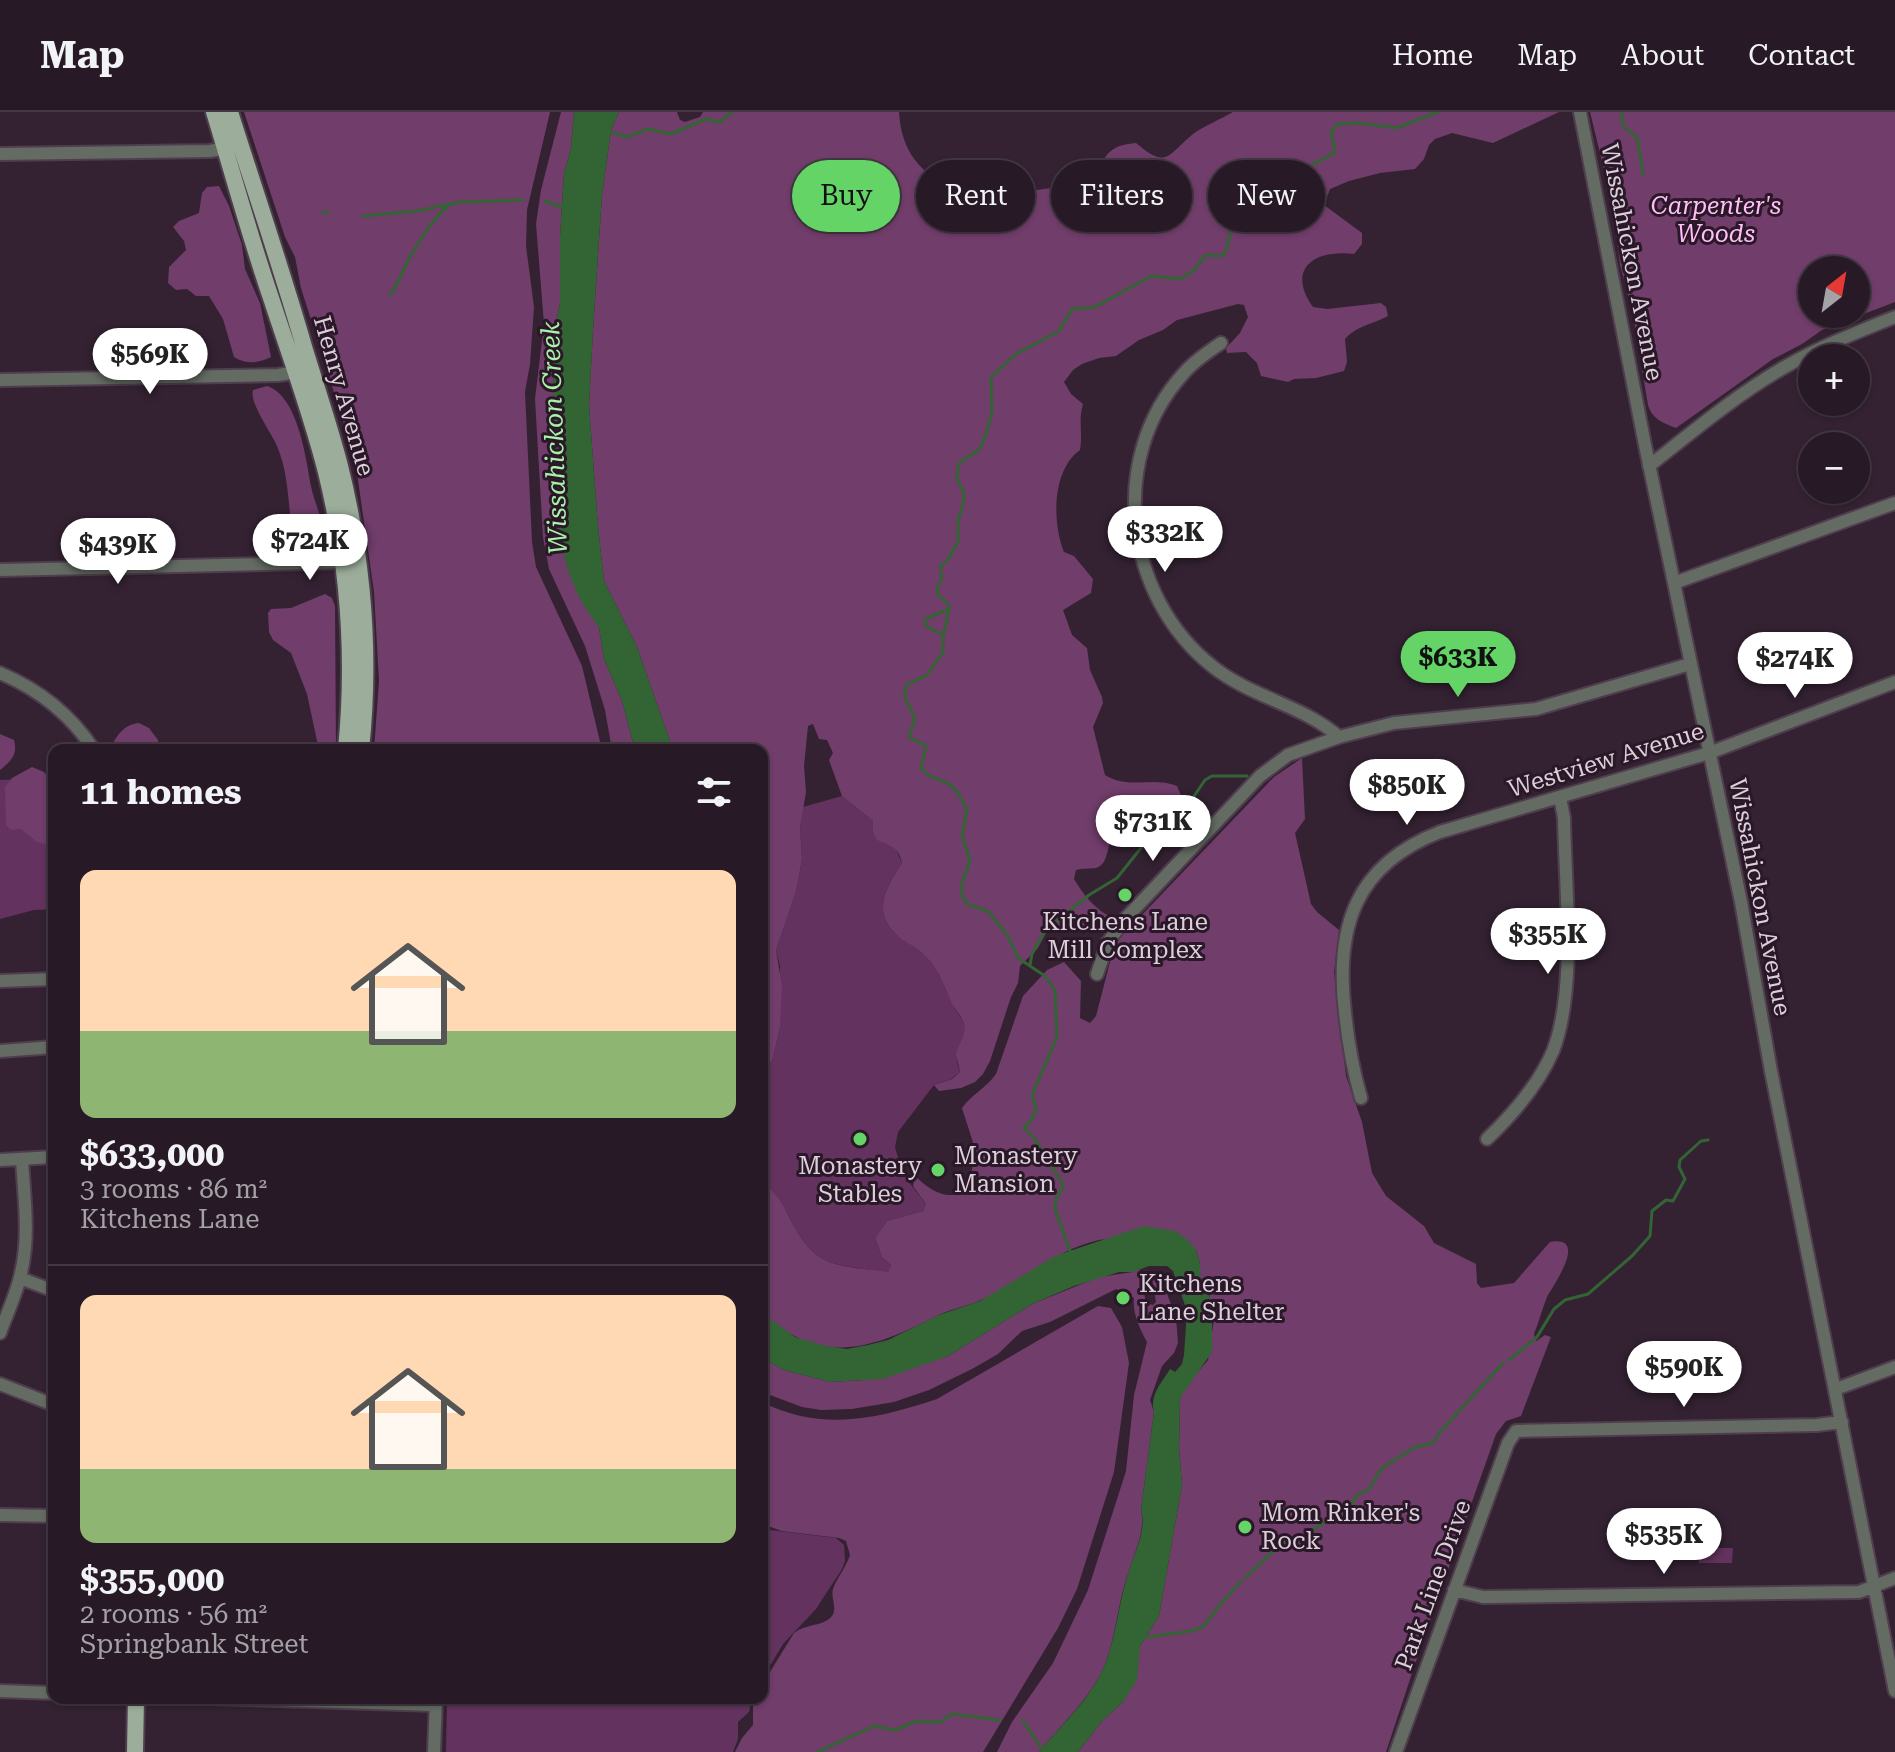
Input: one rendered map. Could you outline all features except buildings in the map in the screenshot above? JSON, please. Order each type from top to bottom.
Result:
[{"type":"main road","name":"Henry Avenue","points":[[214,112],[233,147],[304,371],[326,474],[350,562],[365,669],[361,744]]},
{"type":"main road","name":"Henry Avenue","points":[[230,112],[233,147]]},
{"type":"main road","name":"Henry Avenue","points":[[346,744],[350,562]]},
{"type":"main road","points":[[135,1752],[136,1704]]},
{"type":"street","name":"Wissahickon Avenue","points":[[1580,112],[1649,466],[1741,902],[1771,1071],[1895,1691]]},
{"type":"street","points":[[0,154],[233,147]]},
{"type":"street","points":[[1649,466],[1716,413],[1774,373],[1836,341],[1895,317]]},
{"type":"street","points":[[1221,343],[1192,365],[1174,385],[1146,438],[1138,466],[1135,501],[1136,531],[1147,576],[1177,631],[1212,667],[1241,686],[1323,725],[1339,737]]},
{"type":"street","points":[[0,380],[304,371]]},
{"type":"street","points":[[1674,583],[1895,503]]},
{"type":"street","points":[[0,570],[350,562]]},
{"type":"street","points":[[1097,974],[1108,942],[1125,919],[1260,776],[1288,755],[1339,737],[1394,723],[1536,709],[1690,664]]},
{"type":"street","points":[[0,673],[33,690],[57,708],[89,744]]},
{"type":"street","name":"Westview Avenue","points":[[1361,1098],[1350,1057],[1341,970],[1348,922],[1361,895],[1388,862],[1440,832],[1709,753],[1895,682]]},
{"type":"street","points":[[1487,1139],[1517,1106],[1542,1071],[1562,1020],[1566,959],[1564,818],[1560,797]]},
{"type":"street","points":[[0,981],[48,979]]},
{"type":"street","points":[[0,1051],[48,1047]]},
{"type":"street","points":[[0,1160],[48,1157]]},
{"type":"street","points":[[0,1333],[20,1278],[26,1238],[22,1159]]},
{"type":"street","points":[[20,1278],[48,1289]]},
{"type":"street","points":[[1836,1389],[1895,1367]]},
{"type":"street","points":[[0,1384],[48,1403]]},
{"type":"street","name":"Park Line Drive","points":[[1396,1752],[1513,1433],[1519,1430],[1842,1422]]},
{"type":"street","points":[[0,1515],[48,1516]]},
{"type":"street","points":[[1454,1590],[1483,1597],[1859,1592],[1895,1578]]},
{"type":"street","points":[[0,1691],[48,1693]]},
{"type":"street","points":[[434,1752],[436,1704]]},
{"type":"shaded area","points":[[574,112],[619,112],[611,130],[602,195],[589,405],[598,527],[604,581],[637,647],[671,744],[633,744],[622,701],[604,659],[599,628],[581,601],[562,548],[557,515],[554,333],[560,303],[564,174],[571,148]]},
{"type":"shaded area","points":[[48,778],[48,909],[0,919],[0,780]]},
{"type":"shaded area","points":[[842,796],[873,821],[873,832],[884,843],[895,847],[902,863],[884,898],[884,916],[896,934],[932,963],[964,1025],[964,1036],[957,1056],[960,1072],[934,1085],[898,1132],[895,1147],[899,1161],[908,1181],[926,1204],[923,1211],[887,1221],[875,1238],[882,1257],[891,1265],[888,1273],[838,1264],[818,1256],[800,1236],[779,1198],[768,1186],[768,1066],[780,1028],[780,966],[776,950],[796,892],[802,859],[800,828],[803,807]]},
{"type":"shaded area","points":[[1144,1226],[1175,1231],[1196,1250],[1201,1282],[1212,1301],[1212,1352],[1180,1398],[1182,1485],[1159,1616],[1140,1646],[1137,1680],[1123,1702],[1102,1721],[1078,1752],[1039,1752],[1090,1692],[1111,1646],[1141,1534],[1153,1400],[1170,1369],[1175,1372],[1182,1364],[1184,1355],[1187,1311],[1173,1271],[1167,1266],[1149,1266],[1074,1286],[1032,1304],[948,1356],[883,1379],[830,1382],[784,1370],[768,1361],[768,1317],[795,1337],[826,1346],[847,1349],[868,1345],[888,1340],[939,1315],[980,1301],[1055,1256]]},
{"type":"shaded area","points":[[768,1530],[836,1538],[844,1545],[842,1569],[816,1609],[783,1644],[768,1669]]},
{"type":"shaded area","points":[[1699,1548],[1733,1548],[1732,1563],[1699,1563]]},
{"type":"shaded area","points":[[447,1704],[751,1704],[749,1712],[738,1722],[738,1739],[733,1752],[446,1752]]},
{"type":"green space","points":[[244,112],[550,112],[527,210],[526,246],[534,307],[525,392],[532,542],[536,567],[582,666],[601,744],[374,744],[379,681],[374,592],[357,473],[301,288],[295,257],[285,237]]},
{"type":"green space","points":[[561,112],[574,112],[571,148],[564,174],[560,303],[554,333],[557,515],[562,548],[599,628],[604,659],[622,701],[633,744],[611,744],[605,710],[585,646],[549,569],[543,537],[535,399],[544,324],[536,224],[541,190]]},
{"type":"green space","points":[[619,112],[677,112],[680,120],[685,122],[700,117],[703,112],[899,112],[905,143],[916,161],[916,232],[1035,232],[1035,190],[1051,188],[1051,232],[1192,232],[1192,160],[1104,160],[1111,151],[1136,143],[1161,158],[1172,153],[1193,134],[1233,112],[1559,112],[1493,143],[1452,133],[1435,139],[1415,169],[1349,181],[1330,189],[1325,202],[1325,160],[1208,160],[1208,232],[1325,232],[1325,206],[1362,233],[1362,244],[1354,254],[1327,255],[1308,264],[1302,282],[1305,294],[1313,307],[1327,309],[1381,303],[1386,307],[1388,316],[1360,328],[1345,339],[1347,362],[1344,371],[1316,378],[1288,382],[1261,376],[1257,363],[1246,352],[1227,353],[1226,348],[1240,333],[1248,317],[1244,305],[1238,304],[1177,320],[1116,356],[1082,364],[1064,382],[1071,394],[1083,404],[1080,450],[1064,470],[1059,483],[1056,512],[1060,540],[1064,552],[1074,556],[1093,579],[1091,593],[1063,610],[1072,635],[1087,648],[1090,670],[1102,697],[1103,703],[1093,727],[1105,775],[1123,782],[1168,783],[1177,786],[1183,800],[1165,825],[1154,824],[1145,830],[1118,831],[1101,866],[1076,870],[1074,879],[1077,885],[1094,905],[1109,916],[1110,922],[1088,930],[1048,929],[1038,948],[1020,966],[1018,983],[983,1074],[975,1082],[961,1088],[939,1091],[934,1085],[952,1079],[960,1072],[956,1054],[964,1033],[962,1020],[932,963],[899,937],[884,916],[884,898],[902,863],[901,858],[893,848],[877,840],[873,821],[842,796],[829,760],[833,753],[827,740],[819,739],[813,724],[808,726],[804,766],[806,792],[800,828],[802,859],[796,892],[776,950],[782,986],[780,1028],[768,1066],[768,744],[671,744],[637,647],[604,581],[589,405],[602,195],[611,130]]},
{"type":"green space","name":"Carpenter's Woods","points":[[1590,112],[1895,112],[1895,302],[1870,312],[1870,256],[1798,256],[1798,328],[1827,328],[1773,359],[1676,428],[1655,417],[1648,405],[1632,309],[1620,265],[1614,211]]},
{"type":"green space","points":[[219,186],[242,245],[245,269],[260,303],[271,357],[257,362],[234,357],[223,319],[209,296],[196,296],[187,289],[176,290],[168,283],[169,267],[186,250],[184,241],[173,227],[179,221],[199,213],[202,193],[207,187]]},
{"type":"green space","points":[[267,386],[278,392],[286,402],[299,429],[322,525],[321,540],[315,548],[295,546],[281,458],[253,396],[253,390]]},
{"type":"green space","points":[[325,594],[332,598],[335,606],[336,744],[318,744],[307,694],[291,653],[273,640],[269,632],[268,613],[271,609],[291,608]]},
{"type":"green space","points":[[139,723],[149,728],[158,744],[113,744],[129,726]]},
{"type":"green space","points":[[0,734],[14,740],[15,750],[10,761],[0,770]]},
{"type":"green space","points":[[1302,758],[1305,819],[1295,833],[1311,904],[1339,930],[1334,972],[1346,1076],[1362,1122],[1372,1173],[1386,1196],[1424,1226],[1434,1243],[1476,1264],[1477,1283],[1481,1288],[1514,1283],[1550,1242],[1562,1242],[1567,1246],[1568,1254],[1547,1297],[1534,1334],[1536,1341],[1545,1335],[1551,1337],[1521,1416],[1506,1421],[1496,1434],[1386,1752],[1078,1752],[1102,1721],[1123,1702],[1140,1646],[1159,1616],[1182,1485],[1180,1398],[1208,1360],[1214,1319],[1209,1293],[1199,1276],[1196,1250],[1099,1240],[1053,1258],[981,1300],[889,1337],[847,1347],[826,1346],[805,1341],[768,1318],[768,1186],[779,1198],[800,1236],[818,1256],[839,1265],[888,1272],[891,1265],[882,1257],[875,1238],[887,1221],[923,1211],[926,1204],[913,1186],[915,1176],[946,1195],[968,1190],[977,1155],[962,1108],[996,1074],[1023,996],[1047,970],[1064,962],[1081,981],[1080,1018],[1090,1023],[1096,1016],[1115,943],[1274,777]]},
{"type":"green space","points":[[32,767],[48,777],[48,845],[37,842],[21,829],[11,830],[6,825],[5,787],[12,778]]},
{"type":"green space","points":[[1139,1268],[1146,1303],[1153,1305],[1156,1302],[1152,1279],[1161,1281],[1176,1317],[1178,1343],[1174,1353],[1162,1366],[1150,1400],[1154,1412],[1141,1509],[1141,1534],[1124,1586],[1111,1646],[1090,1692],[1039,1752],[997,1752],[1012,1722],[1053,1663],[1088,1590],[1126,1471],[1134,1395],[1147,1342],[1135,1315],[1134,1298],[1116,1289],[1050,1322],[1022,1331],[998,1354],[972,1369],[929,1390],[894,1402],[852,1409],[802,1407],[768,1394],[768,1361],[784,1370],[830,1382],[865,1380],[948,1356],[1032,1304],[1099,1277],[1133,1272]]},
{"type":"green space","points":[[1098,1306],[1111,1308],[1122,1327],[1129,1363],[1114,1472],[1077,1589],[1058,1628],[983,1752],[735,1752],[753,1725],[753,1704],[768,1704],[768,1675],[794,1633],[832,1616],[833,1589],[850,1555],[846,1541],[839,1538],[782,1531],[768,1526],[768,1404],[806,1417],[828,1420],[871,1417],[937,1399]]},
{"type":"waterway","points":[[611,132],[627,137],[648,129],[671,134],[706,119],[720,122],[732,112]]},
{"type":"waterway","points":[[1070,1251],[1055,1209],[1062,1182],[1036,1140],[1024,1128],[1034,1116],[1036,1108],[1032,1095],[1057,1037],[1055,990],[1045,976],[1018,958],[1008,936],[988,911],[967,904],[961,887],[970,860],[962,836],[967,810],[953,787],[921,768],[926,746],[909,737],[915,718],[905,698],[905,690],[908,684],[927,675],[943,652],[949,609],[937,589],[942,577],[940,567],[950,557],[958,541],[958,522],[964,499],[957,479],[958,467],[982,445],[992,414],[991,377],[1016,354],[1059,331],[1072,309],[1095,307],[1151,276],[1181,279],[1194,270],[1206,255],[1222,256],[1231,231],[1248,221],[1271,195],[1292,183],[1302,170],[1333,154],[1331,132],[1338,124],[1359,123],[1397,128],[1438,112]]},
{"type":"waterway","points":[[1623,112],[1623,124],[1637,137],[1643,174]]},
{"type":"waterway","points":[[363,216],[417,211],[460,202],[523,200]]},
{"type":"waterway","points":[[545,201],[564,208]]},
{"type":"waterway","points":[[390,295],[424,235],[448,206]]},
{"type":"waterway","points":[[323,212],[328,213]]},
{"type":"waterway","points":[[943,635],[925,623],[926,619],[949,609]]},
{"type":"waterway","points":[[1030,965],[1032,954],[1045,931],[1089,895],[1117,878],[1141,848],[1163,833],[1205,780],[1212,776],[1247,776]]},
{"type":"waterway","points":[[1509,1360],[1537,1337],[1554,1309],[1565,1300],[1588,1294],[1632,1256],[1650,1236],[1652,1211],[1666,1200],[1673,1201],[1685,1179],[1679,1167],[1680,1160],[1701,1141],[1708,1140]]},
{"type":"waterway","points":[[1245,1578],[1283,1542],[1302,1537],[1334,1516],[1346,1514],[1357,1495],[1369,1489],[1382,1468],[1415,1447],[1433,1443],[1503,1363]]},
{"type":"waterway","points":[[1140,1638],[1203,1627],[1241,1581]]},
{"type":"waterway","points":[[817,1752],[874,1726],[895,1730],[917,1721],[940,1722],[952,1714],[1000,1720]]},
{"type":"waterway","points":[[1023,1721],[1044,1752]]},
{"type":"place","name":"Kitchens Lane Mill Complex","points":[[1125,895]]},
{"type":"place","name":"Monastery Stables","points":[[860,1139]]},
{"type":"place","name":"Monastery Mansion","points":[[938,1170]]},
{"type":"place","name":"Kitchens Lane Shelter","points":[[1123,1298]]},
{"type":"place","name":"Mom Rinker's Rock","points":[[1245,1527]]},
{"type":"water label","name":"Wissahickon Creek","points":[[554,438]]}]
